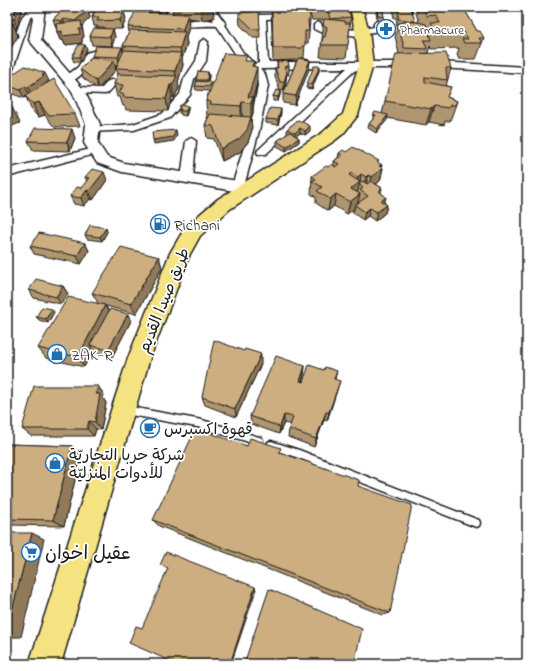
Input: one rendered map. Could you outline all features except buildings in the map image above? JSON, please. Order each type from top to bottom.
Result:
[{"type":"highway","name":"طريق صيدا القديم","points":[[45,664],[139,358],[180,253],[193,232],[242,187],[337,130],[350,115],[366,64],[367,29],[354,9]]},
{"type":"street","points":[[39,9],[35,40],[78,90],[93,124],[91,143],[102,160],[110,163],[187,178],[242,187],[263,86],[260,74],[241,56],[222,24],[209,7]]},
{"type":"street","points":[[7,72],[18,32],[26,17],[30,13],[39,9]]},
{"type":"street","points":[[264,65],[262,17],[292,16]]},
{"type":"street","points":[[162,19],[186,24],[202,22],[222,24]]},
{"type":"street","points":[[318,25],[318,29],[322,30],[367,29]]},
{"type":"street","points":[[92,130],[134,126],[166,116],[185,96],[189,79],[201,61],[204,42]]},
{"type":"street","points":[[68,79],[82,70],[89,54],[100,52]]},
{"type":"street","points":[[254,67],[264,65],[366,64],[478,66],[527,70]]},
{"type":"street","points":[[262,152],[351,69],[366,64]]},
{"type":"street","points":[[78,90],[105,91],[111,83],[144,84]]},
{"type":"street","points":[[187,178],[191,141]]},
{"type":"street","points":[[7,173],[95,151]]},
{"type":"lane","points":[[123,410],[202,424],[299,454],[476,523]]},
{"type":"place","name":"Pharmacure","points":[[386,29]]},
{"type":"place","name":"Richani","points":[[160,224]]},
{"type":"place","name":"ZAK-R","points":[[57,354]]},
{"type":"place","name":"قهوة اكسبرس","points":[[150,428]]},
{"type":"place","name":"شركة حربا التجاريّة للأدوات المنزليّة","points":[[55,463]]},
{"type":"place","name":"عقيل اخوان","points":[[31,552]]}]
